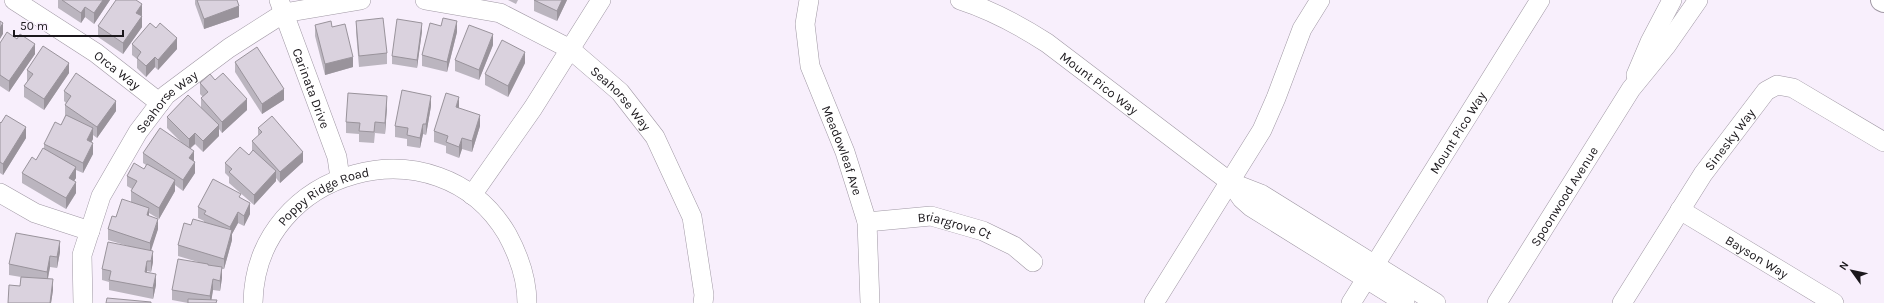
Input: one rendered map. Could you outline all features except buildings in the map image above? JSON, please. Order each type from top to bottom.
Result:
[{"type":"street","name":"Orca Way","points":[[14,0],[96,53],[160,103]]},
{"type":"street","name":"Seahorse Way","points":[[83,303],[82,255],[101,196],[138,132],[166,95],[281,7],[361,0]]},
{"type":"street","name":"Seahorse Way","points":[[425,0],[500,13],[570,49],[620,92],[655,136],[692,217],[704,296],[703,303]]},
{"type":"street","points":[[472,195],[517,132],[601,0]]},
{"type":"street","name":"Meadowleaf Ave","points":[[809,0],[805,24],[810,66],[845,152],[867,222],[870,303]]},
{"type":"street","name":"Mount Pico Way","points":[[960,0],[1009,20],[1047,43],[1230,182],[1261,194],[1371,272],[1404,303]]},
{"type":"street","points":[[1154,303],[1230,182],[1264,124],[1302,29],[1320,0]]},
{"type":"street","name":"Mount Pico Way","points":[[1351,303],[1540,0]]},
{"type":"street","name":"Spoonwood Avenue","points":[[1631,89],[1650,42],[1672,0]]},
{"type":"street","name":"Spoonwood Avenue","points":[[1497,303],[1631,89],[1666,46],[1698,0]]},
{"type":"street","name":"Carinata Drive","points":[[281,7],[337,157],[340,178]]},
{"type":"street","name":"Sinesky Way","points":[[1622,303],[1707,169],[1766,91],[1777,85],[1793,88],[1884,142]]},
{"type":"street","name":"Poppy Ridge Road","points":[[253,303],[258,270],[263,256],[276,231],[293,209],[315,192],[340,178],[376,169],[389,168],[414,170],[450,182],[472,195],[499,220],[517,252],[527,288],[527,303]]},
{"type":"street","points":[[0,193],[35,212],[90,231]]},
{"type":"street","name":"Bayson Way","points":[[1680,210],[1834,303]]},
{"type":"street","name":"Briargrove Ct","points":[[867,222],[931,216],[984,231],[1014,246],[1033,262]]},
{"type":"street","name":"Mount Pico Way","points":[[1371,272],[1436,303]]}]
